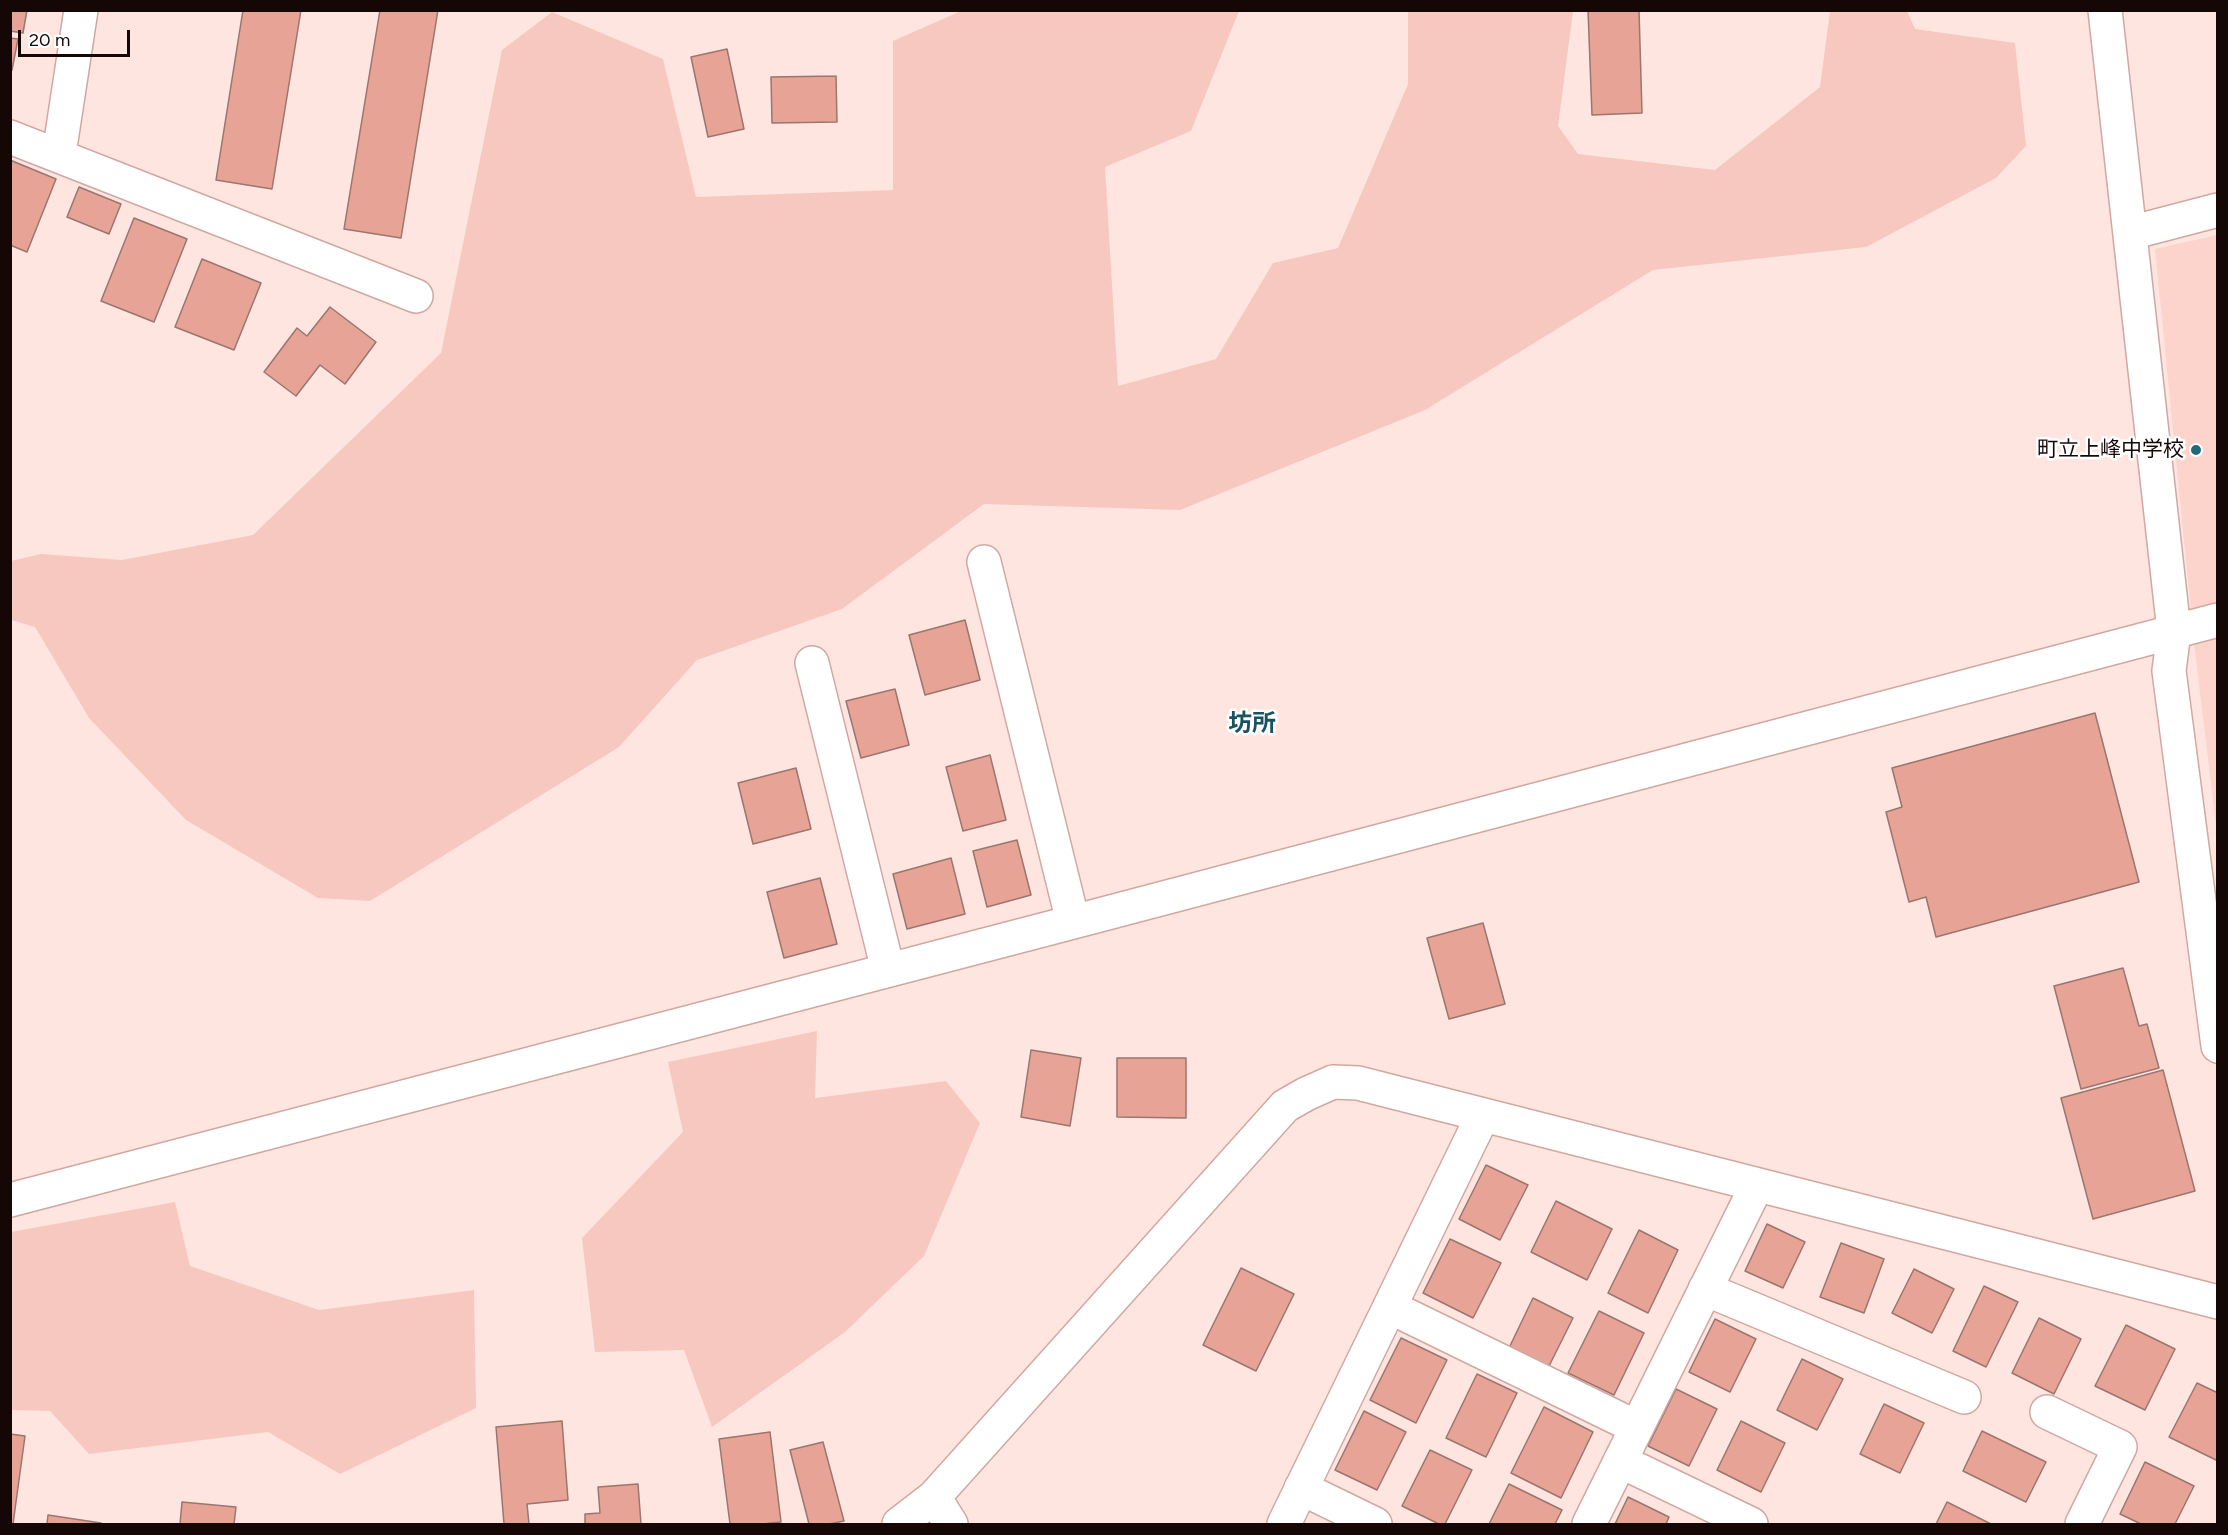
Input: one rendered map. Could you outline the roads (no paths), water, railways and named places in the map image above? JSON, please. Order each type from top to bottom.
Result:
[{"type":"street","points":[[59,154],[81,10]]},
{"type":"street","points":[[2105,10],[2174,631],[2169,670],[2217,1046]]},
{"type":"street","points":[[10,136],[416,296]]},
{"type":"street","points":[[2130,232],[2217,210]]},
{"type":"street","points":[[984,562],[1073,922]]},
{"type":"street","points":[[10,1200],[2217,620]]},
{"type":"street","points":[[812,663],[888,970]]},
{"type":"street","points":[[899,1524],[934,1497],[1285,1106],[1333,1082],[1358,1083],[1482,1117],[2217,1302]]},
{"type":"street","points":[[1284,1524],[1482,1117]]},
{"type":"street","points":[[1589,1524],[1757,1185]]},
{"type":"street","points":[[1706,1289],[1964,1397]]},
{"type":"street","points":[[1390,1307],[1636,1428]]},
{"type":"street","points":[[2047,1412],[2120,1447],[2082,1524]]},
{"type":"street","points":[[1620,1461],[1751,1524]]},
{"type":"street","points":[[1301,1488],[1376,1524]]},
{"type":"street","points":[[934,1497],[951,1524]]},
{"type":"place","name":"町立上峰中学校","points":[[2196,450]]},
{"type":"district","name":"坊所","points":[[1252,724]]}]
